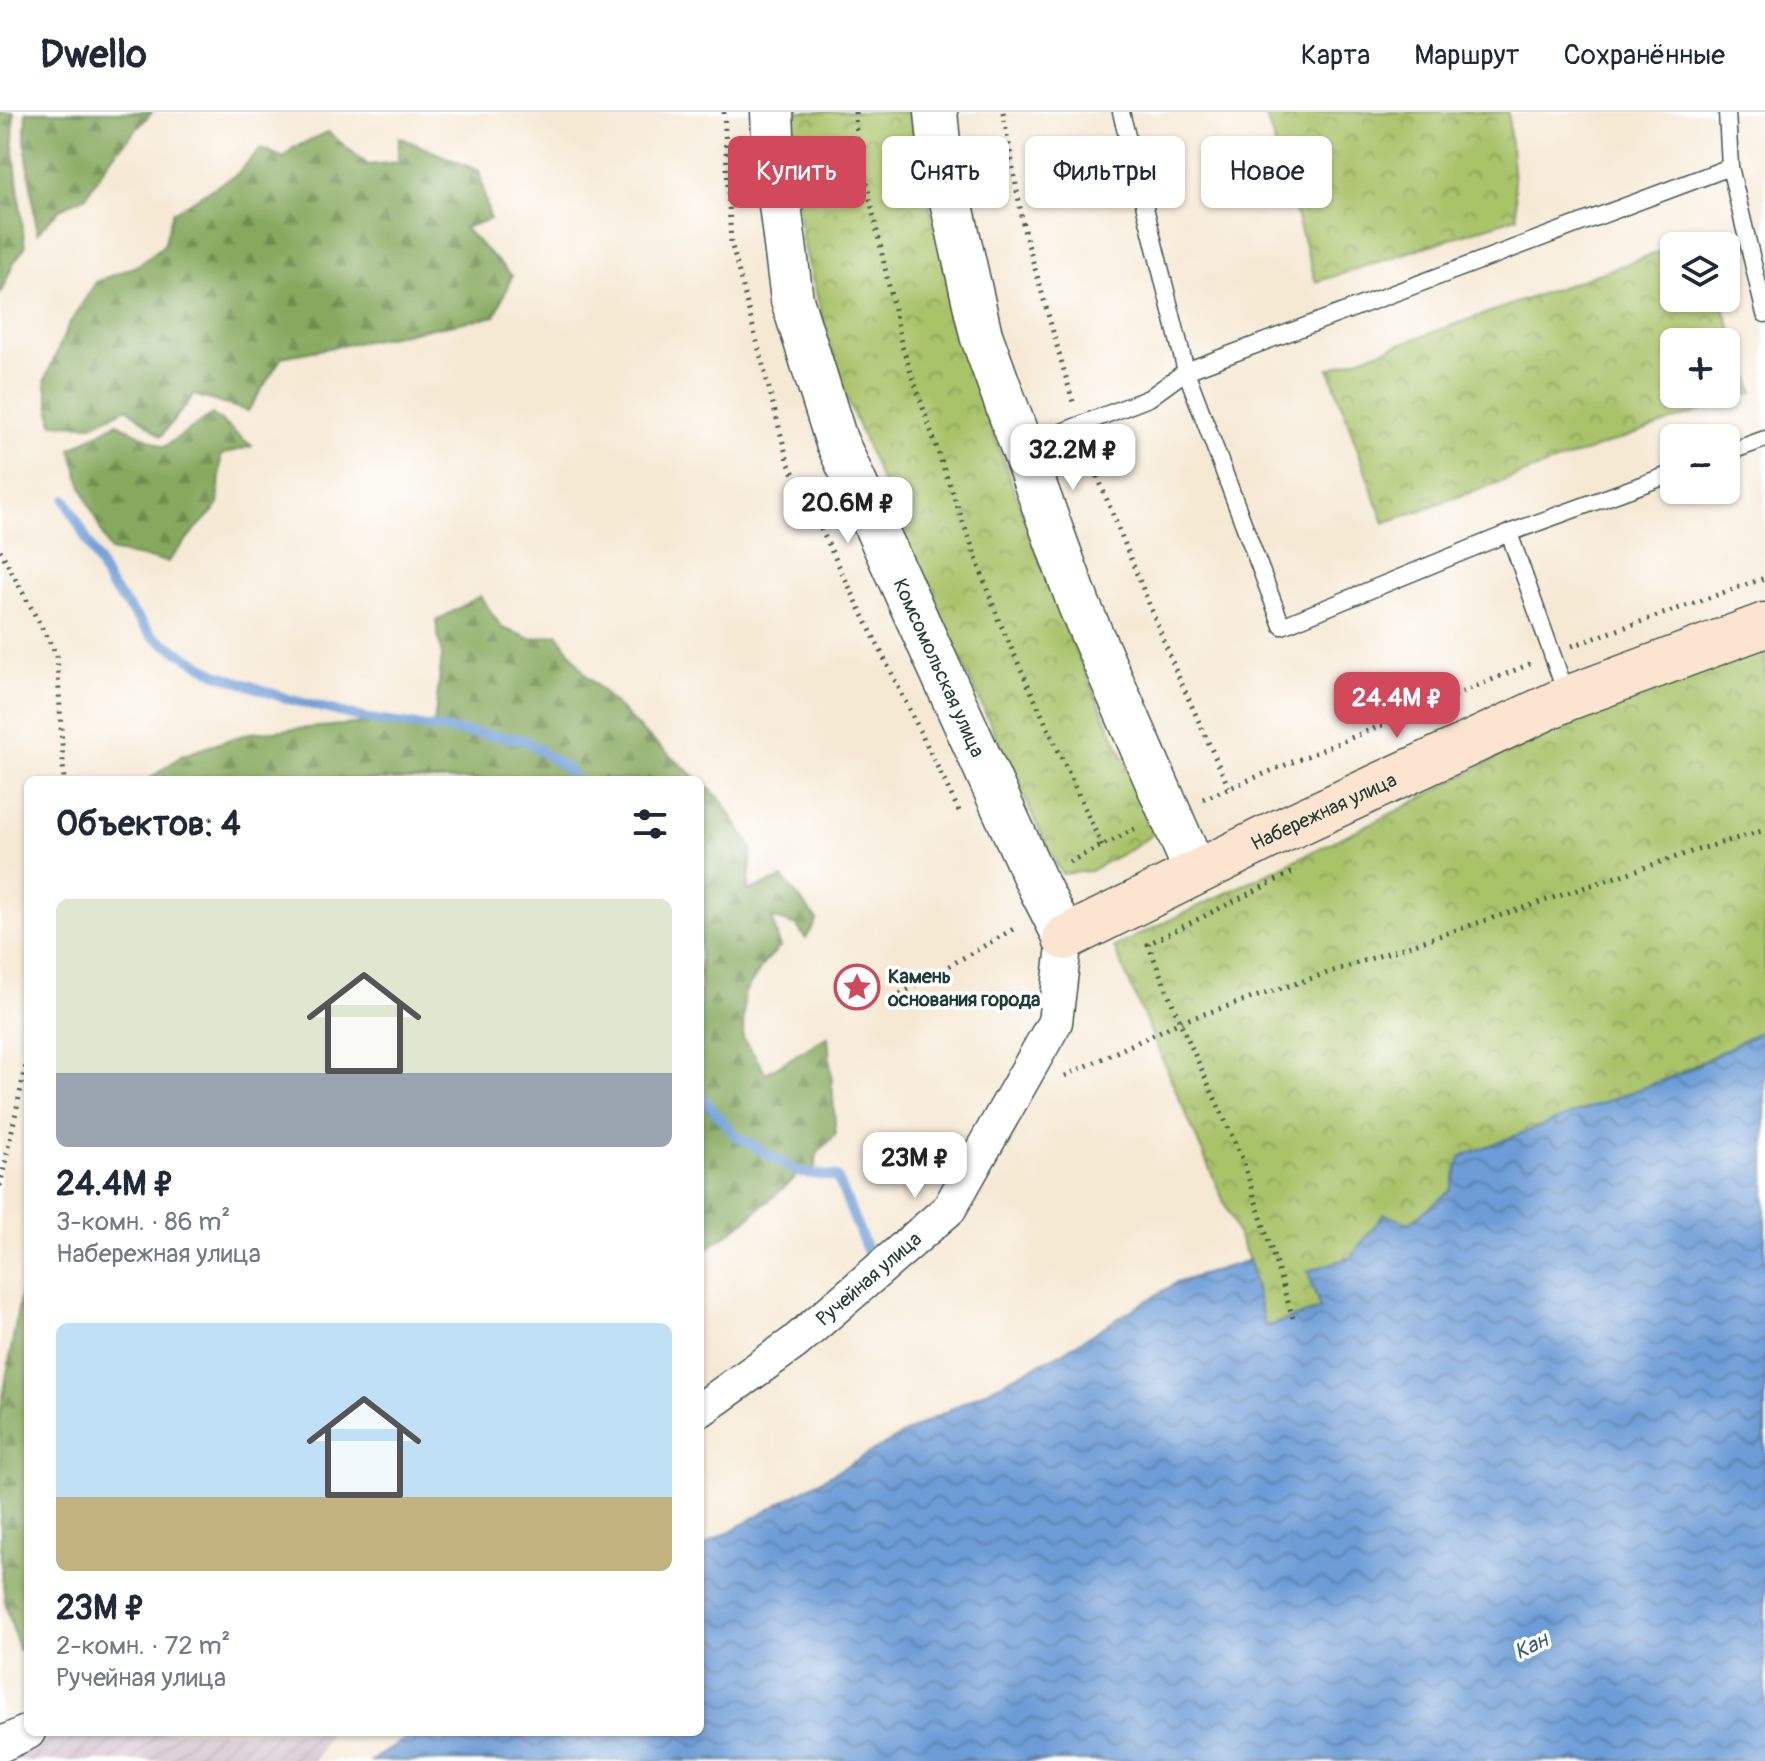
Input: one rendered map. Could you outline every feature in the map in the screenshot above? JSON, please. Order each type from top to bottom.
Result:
[{"type":"main road","name":"Набережная улица","points":[[1065,938],[1280,831],[1568,698],[1765,625]]},
{"type":"street","name":"Комсомольская улица","points":[[772,112],[774,157],[792,300],[836,440],[1035,879],[1065,938]]},
{"type":"street","points":[[936,112],[940,152],[981,335],[1079,605],[1196,873]]},
{"type":"street","name":"Ручейная улица","points":[[704,1407],[794,1343],[949,1209],[1055,1022],[1065,938]]},
{"type":"street","points":[[0,1745],[24,1734]]},
{"type":"lane","points":[[1121,112],[1186,371],[1282,626],[1509,533],[1660,478]]},
{"type":"lane","points":[[1727,112],[1730,167],[1765,314]]},
{"type":"lane","points":[[1022,447],[1149,398],[1186,371],[1730,167]]},
{"type":"lane","points":[[1740,448],[1765,439]]},
{"type":"lane","points":[[1509,533],[1568,698]]},
{"type":"path","points":[[855,112],[856,134],[902,346],[998,619],[1102,846]]},
{"type":"path","points":[[1003,112],[1024,230],[1095,470],[1176,671],[1229,788]]},
{"type":"path","points":[[0,550],[57,656],[64,776]]},
{"type":"path","points":[[1035,879],[1169,813],[1552,654],[1765,578]]},
{"type":"path","points":[[1060,1078],[1180,1022],[1678,856],[1765,830]]},
{"type":"path","points":[[1293,1318],[1242,1158],[1148,944],[1310,864]]},
{"type":"path","points":[[900,994],[1017,927]]},
{"type":"path","points":[[0,1186],[24,1075]]},
{"type":"shaded area","points":[[43,1736],[328,1736],[314,1761],[0,1761],[0,1756]]},
{"type":"green space","points":[[0,112],[14,112],[13,143],[25,247],[13,264],[0,295]]},
{"type":"green space","points":[[26,112],[152,112],[109,160],[86,196],[60,209],[37,233],[25,140]]},
{"type":"green space","points":[[788,112],[911,112],[914,136],[882,136],[882,208],[931,208],[962,346],[1055,603],[1158,830],[1135,847],[1090,871],[1062,874],[1049,851],[907,543],[838,377],[802,239],[799,208],[866,208],[866,136],[791,136]]},
{"type":"green space","points":[[1265,112],[1508,112],[1517,217],[1316,282],[1294,208],[1332,208],[1332,136],[1272,136]]},
{"type":"green space","points":[[328,132],[368,165],[398,162],[399,137],[479,171],[490,219],[464,228],[512,276],[495,316],[282,357],[248,411],[194,395],[161,436],[127,408],[92,425],[53,424],[45,380],[68,326],[96,282],[138,265],[164,245],[173,212],[237,174],[261,148],[284,158],[293,148]]},
{"type":"green space","points":[[1660,252],[1660,312],[1725,312],[1731,328],[1660,328],[1660,408],[1709,408],[1384,523],[1329,369]]},
{"type":"green space","points":[[1740,353],[1754,392],[1740,397]]},
{"type":"green space","points":[[212,414],[252,446],[221,455],[218,506],[168,562],[110,551],[83,491],[71,449],[117,423],[164,447]]},
{"type":"green space","points":[[480,596],[502,628],[532,639],[558,634],[586,675],[643,732],[694,776],[573,776],[529,744],[522,743],[567,776],[154,776],[183,755],[249,733],[365,723],[518,743],[434,725],[442,656],[436,621]]},
{"type":"green space","points":[[1765,643],[1765,1029],[1451,1190],[1409,1224],[1384,1214],[1351,1257],[1308,1271],[1320,1309],[1265,1327],[1249,1260],[1114,947],[1405,807],[1564,722]]},
{"type":"green space","points":[[704,784],[720,798],[752,848],[748,891],[783,878],[817,920],[806,939],[797,926],[772,918],[780,947],[765,962],[744,994],[743,1038],[766,1073],[828,1036],[836,1134],[817,1154],[815,1168],[802,1177],[794,1173],[795,1178],[704,1251],[704,1106],[738,1140],[704,1098]]},
{"type":"green space","points":[[24,1275],[24,1651],[18,1649],[5,1601],[1,1564],[0,1414]]},
{"type":"water","name":"Кан","points":[[1765,1029],[1765,1761],[371,1761],[410,1736],[704,1736],[704,1546],[918,1426],[1061,1353],[1176,1283],[1249,1260],[1265,1327],[1320,1309],[1308,1271],[1351,1257],[1384,1214],[1409,1223],[1451,1190],[1461,1156],[1684,1072]]},
{"type":"waterway","points":[[66,500],[110,585],[152,636],[214,673],[288,699],[367,719],[525,740],[573,776]]},
{"type":"waterway","points":[[704,1100],[735,1135],[798,1172],[837,1177],[874,1267]]},
{"type":"place","name":"Камень основания города","points":[[857,987]]}]
